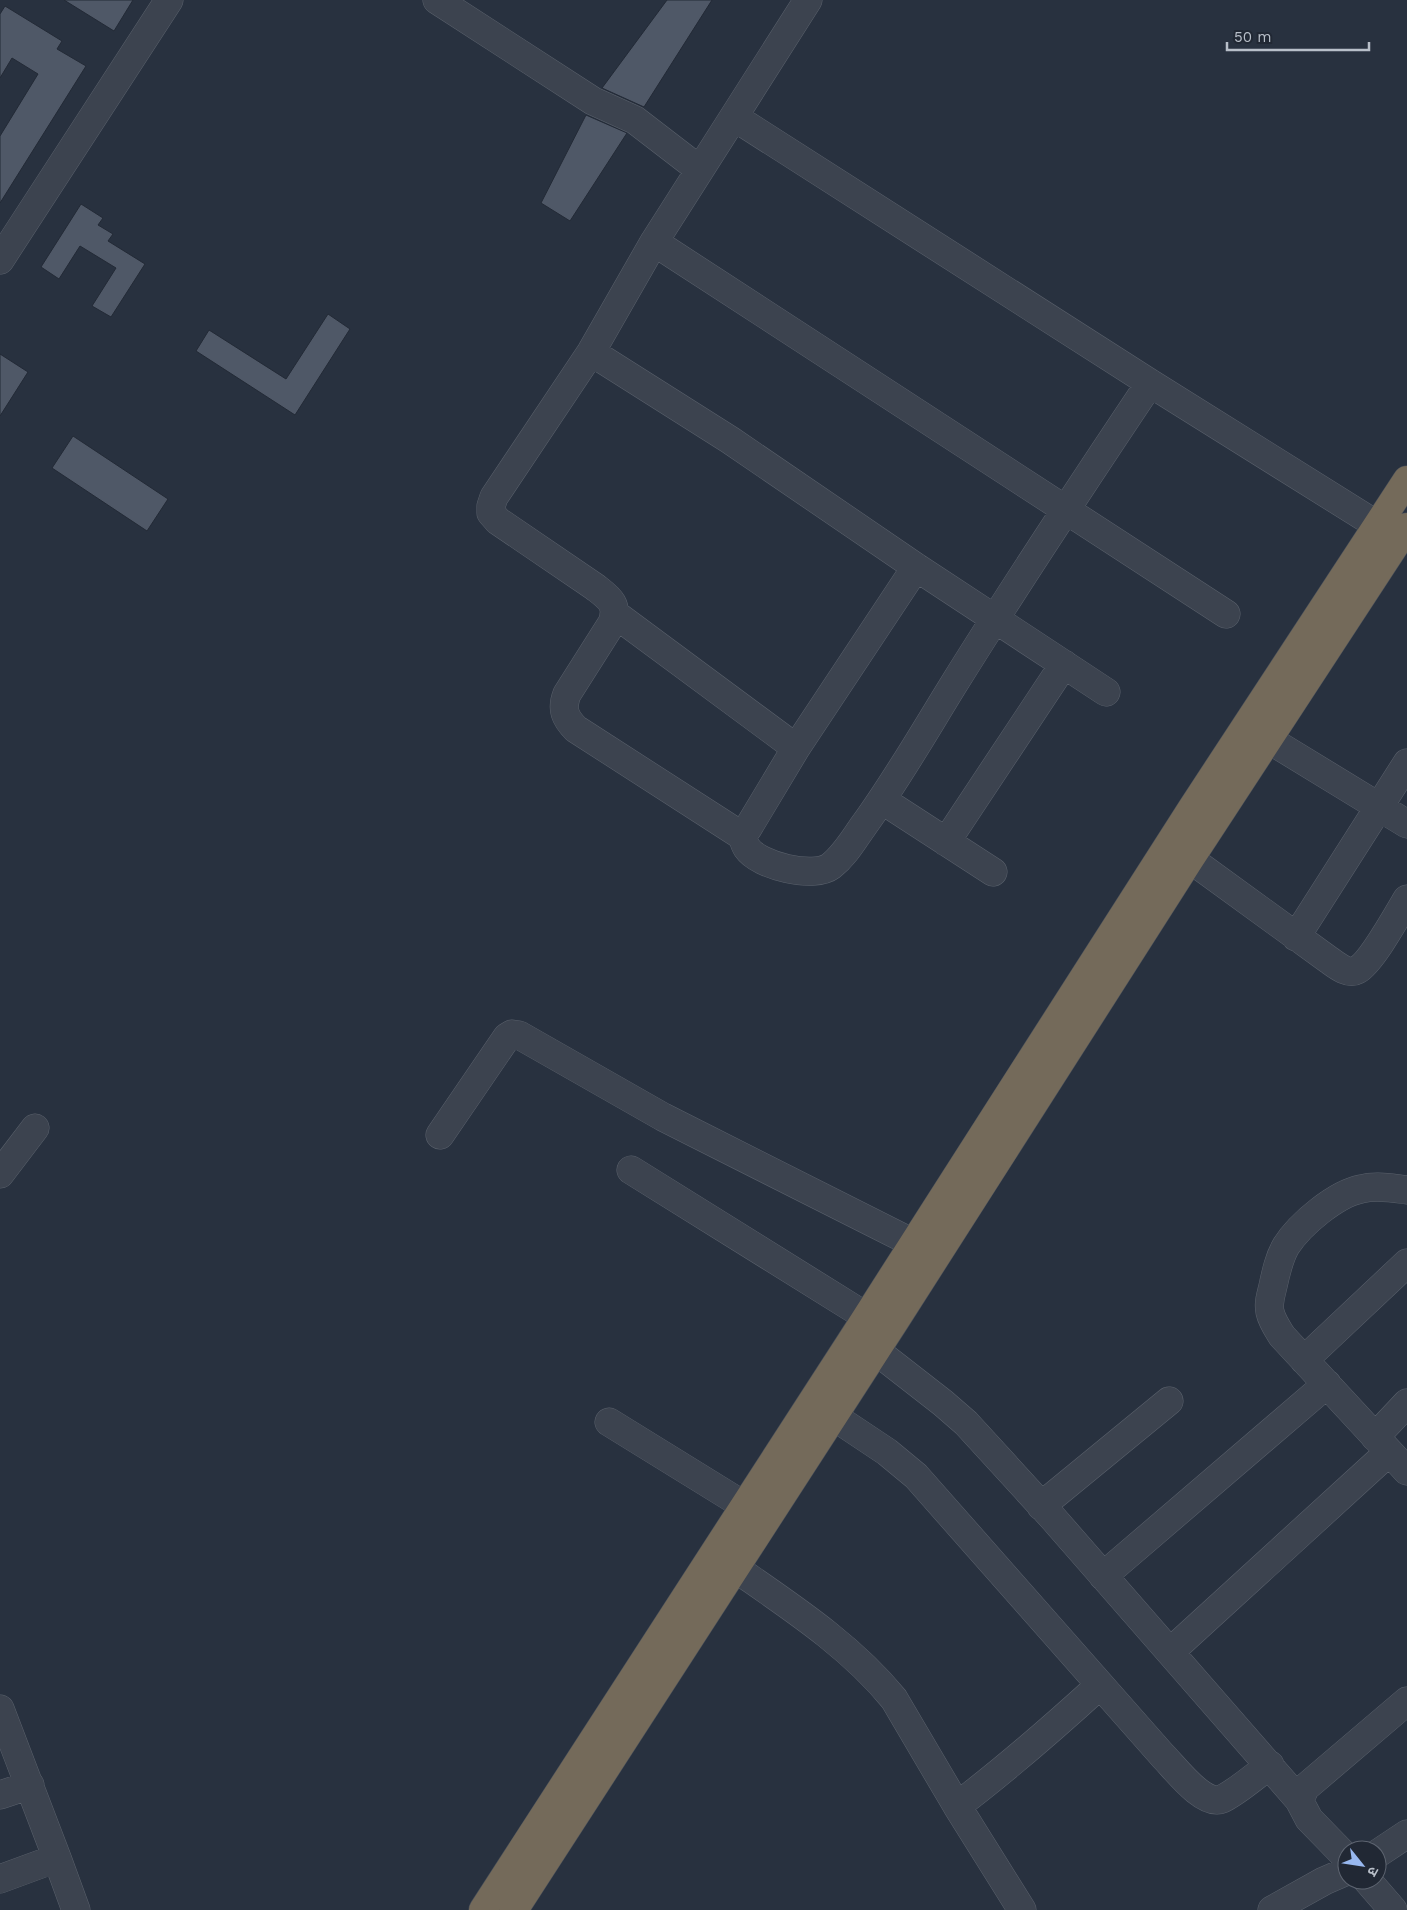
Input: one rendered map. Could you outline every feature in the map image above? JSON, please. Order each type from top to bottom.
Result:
[{"type":"highway","points":[[514,1910],[833,1416],[866,1334],[913,1243],[1192,808],[1407,480]]},
{"type":"highway","points":[[483,1910],[745,1506],[866,1334],[1190,858],[1407,527]]},
{"type":"street","points":[[0,260],[169,0]]},
{"type":"street","points":[[437,0],[593,101],[635,120],[700,170]]},
{"type":"street","points":[[742,834],[735,833],[576,729],[567,720],[564,707],[567,694],[612,623],[616,614],[615,607],[602,593],[498,521],[491,514],[491,506],[494,497],[591,352],[654,242],[808,0]]},
{"type":"street","points":[[734,117],[1150,383],[1377,525]]},
{"type":"street","points":[[654,242],[1226,614]]},
{"type":"street","points":[[591,352],[730,440],[916,567],[1106,692]]},
{"type":"street","points":[[742,834],[747,848],[766,862],[788,869],[820,870],[829,867],[842,855],[882,800],[994,619],[1150,383]]},
{"type":"street","points":[[742,834],[748,828],[796,748],[916,567]]},
{"type":"street","points":[[616,614],[796,748]]},
{"type":"street","points":[[946,842],[1064,664]]},
{"type":"street","points":[[1268,739],[1407,824]]},
{"type":"street","points":[[1296,937],[1407,763]]},
{"type":"street","points":[[882,800],[993,872]]},
{"type":"street","points":[[1190,858],[1296,937],[1344,970],[1357,971],[1367,962],[1407,899]]},
{"type":"street","points":[[440,1135],[507,1038],[512,1034],[520,1035],[663,1117],[913,1243]]},
{"type":"street","points":[[0,1174],[35,1128]]},
{"type":"street","points":[[631,1170],[866,1334],[966,1424],[1270,1765],[1299,1800],[1309,1819],[1337,1848]]},
{"type":"street","points":[[1390,1453],[1282,1336],[1274,1323],[1269,1304],[1280,1258],[1286,1246],[1299,1229],[1340,1198],[1360,1189],[1378,1187],[1407,1190]]},
{"type":"street","points":[[1304,1360],[1407,1263]]},
{"type":"street","points":[[1103,1576],[1327,1384]]},
{"type":"street","points":[[1041,1506],[1169,1401]]},
{"type":"street","points":[[1170,1652],[1390,1453],[1407,1403]]},
{"type":"street","points":[[833,1416],[887,1452],[916,1476],[1163,1756],[1200,1794],[1210,1800],[1222,1799],[1270,1765]]},
{"type":"street","points":[[609,1422],[745,1506]]},
{"type":"street","points":[[735,1568],[835,1641],[871,1672],[894,1699],[957,1806],[1022,1910]]},
{"type":"street","points":[[957,1806],[997,1776],[1048,1733],[1100,1684]]},
{"type":"street","points":[[1299,1800],[1306,1787],[1407,1701]]},
{"type":"street","points":[[0,1708],[76,1910]]},
{"type":"street","points":[[0,1795],[30,1785]]},
{"type":"street","points":[[1387,1847],[1407,1834]]},
{"type":"street","points":[[0,1879],[58,1858]]},
{"type":"street","points":[[1272,1910],[1337,1875]]},
{"type":"street","points":[[1376,1890],[1393,1910]]},
{"type":"building","points":[[64,0],[133,0],[114,31]]},
{"type":"building","points":[[667,0],[712,0],[644,107],[602,88]]},
{"type":"building","points":[[5,6],[62,41],[57,49],[86,66],[0,203],[0,136],[38,74],[12,58],[0,78],[0,14]]},
{"type":"building","points":[[586,115],[627,133],[570,221],[541,203]]},
{"type":"building","points":[[81,204],[103,218],[98,225],[113,234],[108,241],[145,264],[111,317],[92,306],[116,268],[80,246],[59,279],[41,267]]},
{"type":"building","points":[[328,314],[350,329],[295,415],[196,351],[209,330],[286,379]]},
{"type":"building","points":[[0,354],[28,372],[0,416]]},
{"type":"building","points":[[73,436],[168,499],[147,531],[52,468]]}]
